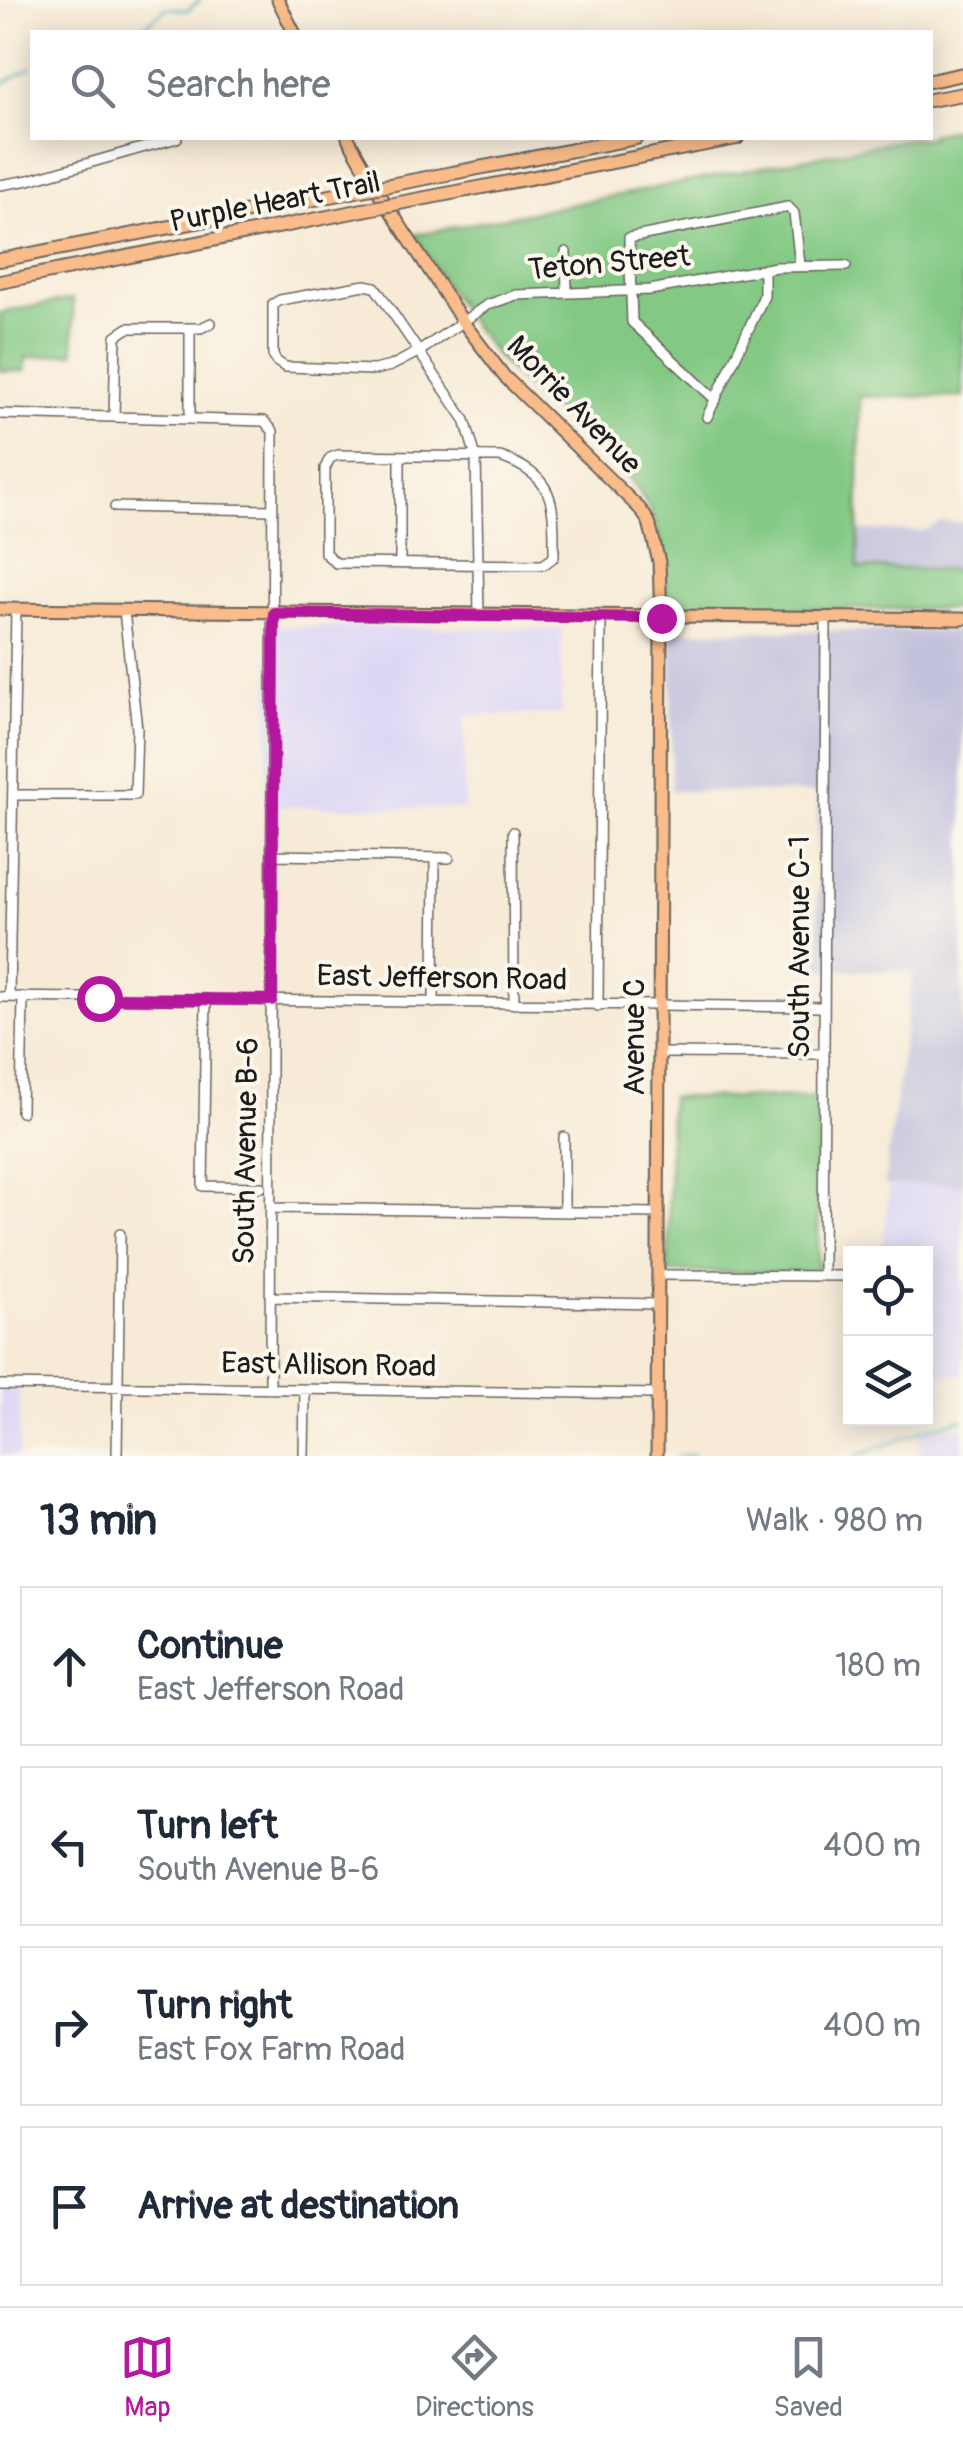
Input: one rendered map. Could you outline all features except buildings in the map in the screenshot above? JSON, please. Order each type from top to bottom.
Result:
[{"type":"highway","points":[[933,80],[963,74]]},
{"type":"highway","points":[[933,99],[963,94]]},
{"type":"highway","name":"Purple Heart Trail","points":[[0,260],[626,140]]},
{"type":"highway","name":"Purple Heart Trail","points":[[0,282],[727,140]]},
{"type":"main road","points":[[278,0],[293,30]]},
{"type":"main road","name":"Morrie Avenue","points":[[349,140],[463,322],[504,376],[640,508],[649,522],[658,562],[661,618]]},
{"type":"main road","points":[[0,610],[963,619]]},
{"type":"main road","name":"Avenue C","points":[[657,1456],[661,618]]},
{"type":"street","points":[[0,186],[153,141]]},
{"type":"street","points":[[716,400],[635,327],[630,317],[627,244],[632,236],[788,207],[794,213],[800,265]]},
{"type":"street","points":[[566,252],[567,292]]},
{"type":"street","name":"Teton Street","points":[[420,351],[376,287],[355,287],[274,304],[276,362],[285,368],[374,370],[420,351],[487,305],[516,295],[656,289],[800,265],[840,269]]},
{"type":"street","points":[[707,418],[766,291],[764,269]]},
{"type":"street","points":[[114,418],[116,336],[120,331],[190,329],[211,323]]},
{"type":"street","points":[[0,414],[190,419],[190,329]]},
{"type":"street","points":[[420,351],[465,420],[476,456],[479,616]]},
{"type":"street","name":"South Avenue B-6","points":[[190,419],[264,421],[273,431],[270,1389]]},
{"type":"street","points":[[400,456],[400,563]]},
{"type":"street","points":[[400,456],[476,456],[510,460],[527,468],[550,491],[554,506],[554,557],[543,565],[336,563],[326,553],[325,468],[330,458],[400,456]]},
{"type":"street","points":[[115,508],[273,510]]},
{"type":"street","points":[[5,997],[16,610]]},
{"type":"street","points":[[13,795],[136,795],[138,730],[124,611]]},
{"type":"street","points":[[598,1006],[601,618]]},
{"type":"street","name":"South Avenue C-1","points":[[822,1276],[826,618]]},
{"type":"street","points":[[513,832],[514,1004]]},
{"type":"street","points":[[274,856],[449,858]]},
{"type":"street","points":[[434,1003],[435,858]]},
{"type":"street","name":"East Jefferson Road","points":[[5,997],[823,1007]]},
{"type":"street","points":[[22,997],[22,1112]]},
{"type":"street","points":[[206,999],[203,1186],[260,1187]]},
{"type":"street","points":[[658,1053],[824,1054]]},
{"type":"street","points":[[564,1137],[564,1212]]},
{"type":"street","points":[[271,1208],[658,1212]]},
{"type":"street","points":[[117,1456],[120,1234]]},
{"type":"street","points":[[659,1275],[843,1276]]},
{"type":"street","points":[[270,1298],[658,1304]]},
{"type":"street","name":"East Allison Road","points":[[0,1385],[658,1394]]},
{"type":"street","points":[[304,1456],[305,1390]]},
{"type":"shaded area","points":[[941,522],[963,522],[963,570],[858,569],[859,531],[923,531]]},
{"type":"shaded area","points":[[270,626],[562,629],[561,715],[465,715],[464,809],[266,806]]},
{"type":"shaded area","points":[[672,631],[963,631],[963,1184],[884,1185],[913,971],[819,970],[817,793],[671,791]]},
{"type":"shaded area","points":[[890,1184],[963,1184],[963,1376],[933,1376],[933,1246],[882,1246]]},
{"type":"shaded area","points":[[0,1388],[20,1389],[19,1456],[0,1456]]},
{"type":"shaded area","points":[[922,1427],[963,1427],[963,1456],[919,1456]]},
{"type":"green space","points":[[963,127],[963,397],[860,396],[858,568],[963,570],[963,609],[677,609],[667,605],[660,537],[640,493],[605,452],[502,362],[466,317],[414,235],[901,140],[933,140],[933,134]]},
{"type":"green space","points":[[73,299],[74,353],[26,358],[25,371],[0,371],[0,313]]},
{"type":"green space","points":[[670,1097],[819,1098],[818,1273],[668,1272]]},
{"type":"waterway","points":[[121,30],[145,26],[166,8],[188,10],[200,0]]},
{"type":"waterway","points":[[0,85],[30,68]]},
{"type":"waterway","points":[[855,1456],[934,1426],[963,1420]]},
{"type":"waterway","points":[[676,1456],[693,1456]]},
{"type":"route","points":[[99,998],[272,1000],[274,613],[661,618]]}]
